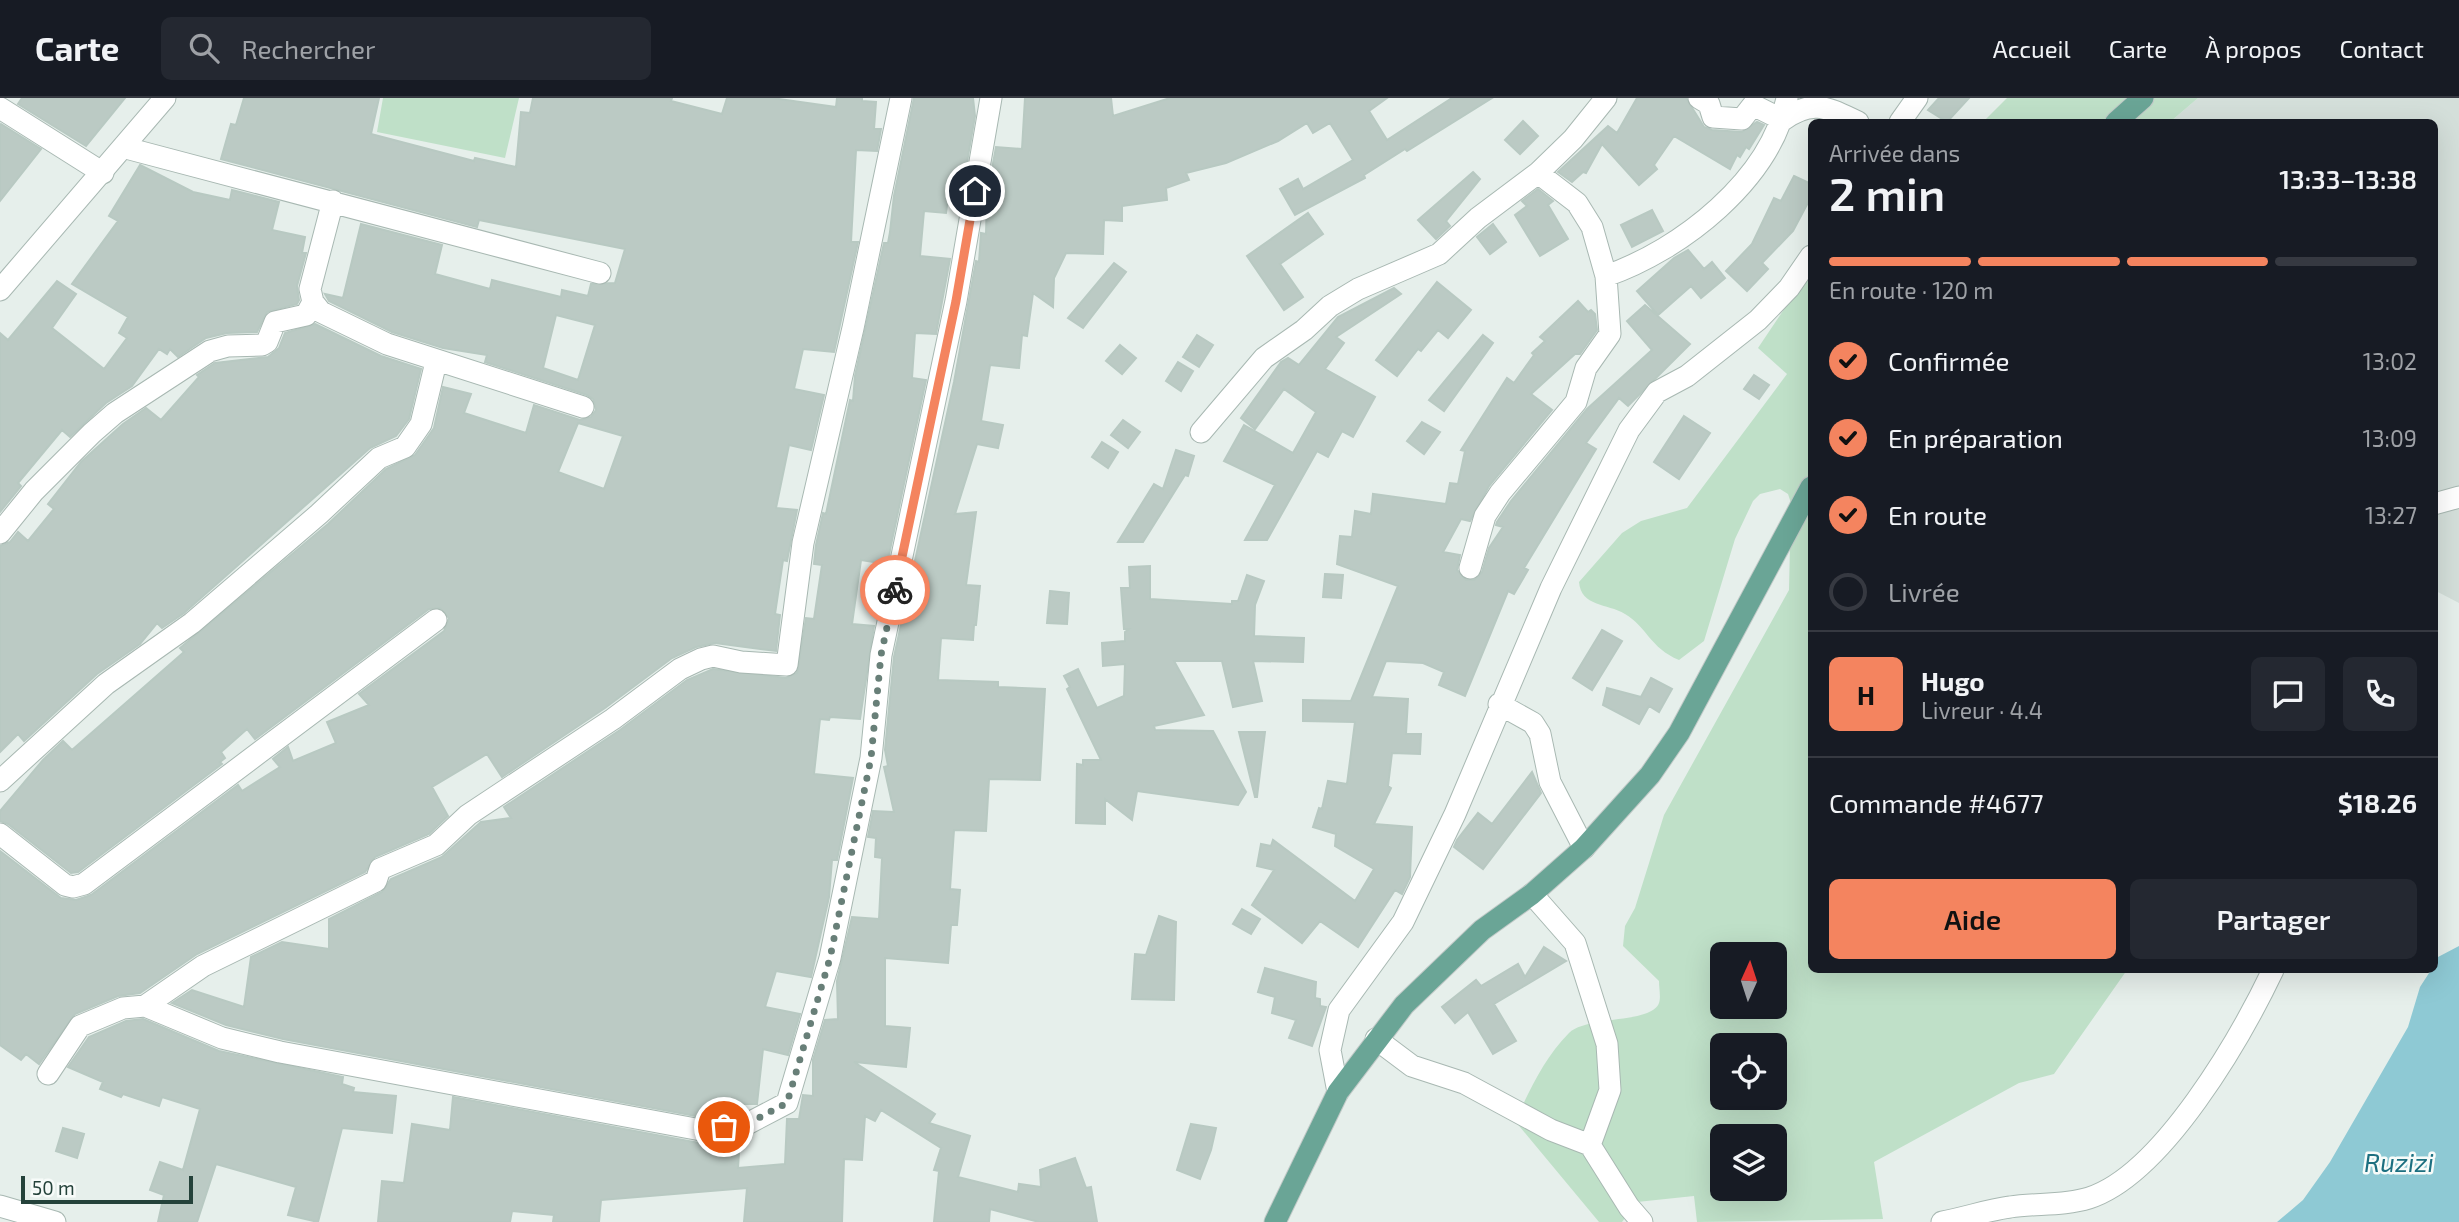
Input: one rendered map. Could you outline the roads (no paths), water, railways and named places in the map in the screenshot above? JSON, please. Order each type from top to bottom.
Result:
[{"type":"main road","points":[[2119,119],[2143,98]]},
{"type":"main road","points":[[1275,1222],[1338,1092],[1376,1039],[1444,963],[1482,930],[1532,894],[1584,848],[1650,775],[1679,733],[1808,493]]},
{"type":"street","points":[[0,290],[126,148],[165,98]]},
{"type":"street","points":[[145,1006],[203,966],[376,881],[380,869],[436,845],[468,815],[613,719],[690,664],[713,656],[741,662],[787,665],[803,543],[853,328],[901,98]]},
{"type":"street","points":[[48,1074],[61,1049],[80,1026],[123,1008],[145,1006],[222,1038],[280,1052],[701,1130],[747,1124],[787,1103],[830,958],[871,758],[881,655],[956,301],[991,98]]},
{"type":"street","points":[[1202,432],[1264,358],[1304,330],[1330,306],[1358,289],[1439,254],[1478,218],[1538,173],[1573,139],[1606,98]]},
{"type":"street","points":[[1699,98],[1709,104],[1713,117],[1742,119],[1753,105],[1783,120]]},
{"type":"street","points":[[1783,120],[1787,98]]},
{"type":"street","points":[[1902,119],[1917,98]]},
{"type":"street","points":[[1606,276],[1642,264],[1688,233],[1718,207],[1749,176],[1783,120],[1797,109],[1826,102],[1853,119]]},
{"type":"street","points":[[0,108],[103,173]]},
{"type":"street","points":[[126,148],[333,201],[378,217],[499,244],[600,273]]},
{"type":"street","points":[[1471,568],[1485,516],[1500,493],[1576,402],[1586,368],[1610,334],[1606,276],[1599,245],[1577,203],[1538,173]]},
{"type":"street","points":[[333,201],[310,289],[313,302],[321,312],[387,344],[436,362],[583,407]]},
{"type":"street","points":[[1338,1092],[1329,1050],[1339,1010],[1402,922],[1455,814],[1499,704],[1598,489],[1636,421],[1657,391],[1687,376],[1758,320],[1789,288],[1808,260]]},
{"type":"street","points":[[0,533],[34,491],[115,413],[209,351],[228,346],[262,345],[267,342],[275,323],[306,315],[313,302]]},
{"type":"street","points":[[0,781],[106,684],[192,623],[319,514],[379,458],[405,447],[421,424],[436,362]]},
{"type":"street","points":[[2438,502],[2459,497]]},
{"type":"street","points":[[0,834],[65,885],[73,887],[83,884],[436,620]]},
{"type":"street","points":[[1499,704],[1533,723],[1540,734],[1550,782],[1584,848]]},
{"type":"street","points":[[1532,894],[1575,943],[1607,1044],[1610,1090],[1590,1145]]},
{"type":"street","points":[[1942,1222],[2010,1207],[2062,1204],[2089,1198],[2107,1190],[2146,1161],[2176,1127],[2252,1014],[2272,973]]},
{"type":"street","points":[[1376,1039],[1412,1066],[1464,1083],[1550,1130],[1590,1145],[1642,1222]]},
{"type":"street","points":[[0,1206],[55,1222]]},
{"type":"water","name":"Ruzizi","points":[[2459,946],[2459,1222],[2277,1222],[2303,1200],[2330,1162],[2408,1027],[2420,987],[2429,973],[2438,973],[2438,957]]}]
